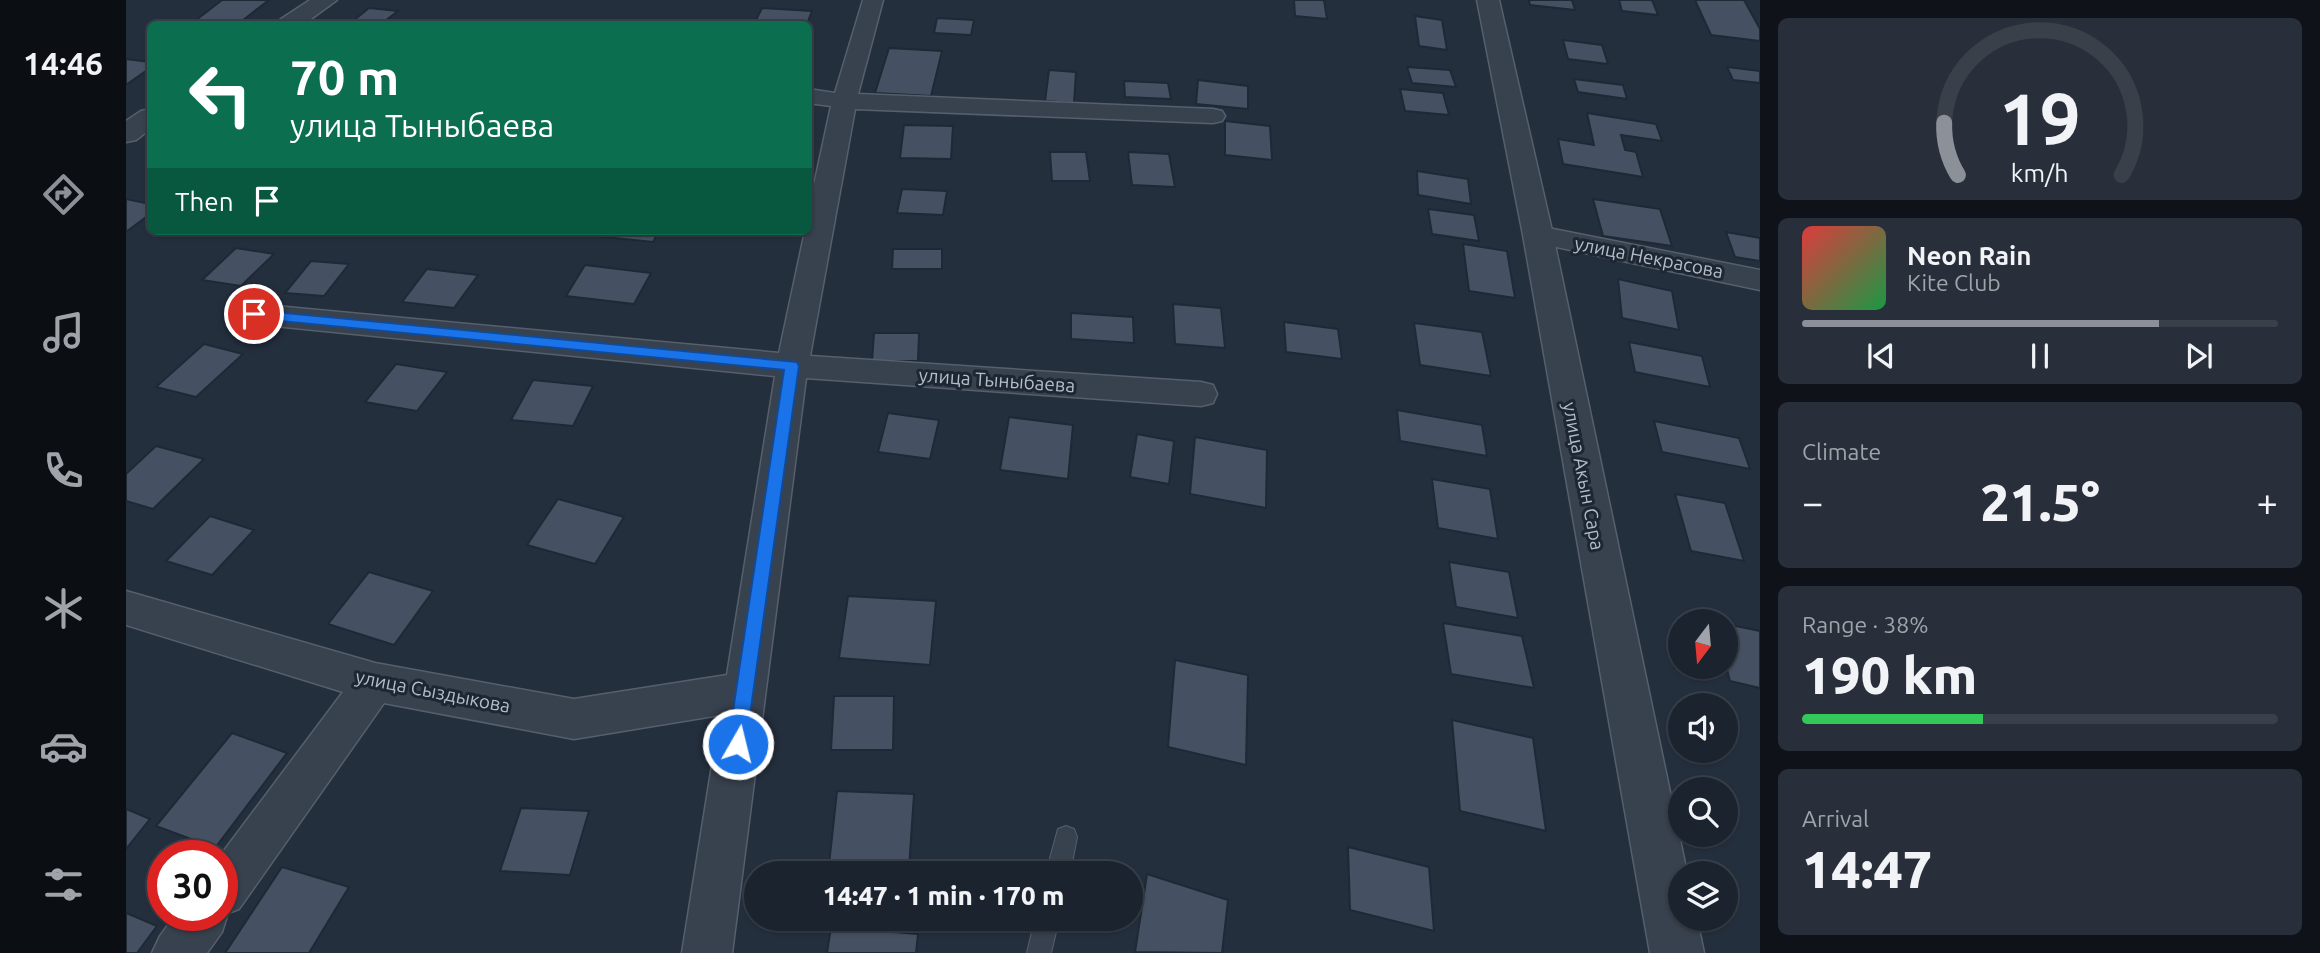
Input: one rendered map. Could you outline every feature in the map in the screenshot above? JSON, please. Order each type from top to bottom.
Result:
[{"type":"street","points":[[294,21],[326,0]]},
{"type":"street","points":[[707,953],[792,366],[844,101],[873,0]]},
{"type":"street","name":"улица Акын Сара","points":[[1488,0],[1538,235],[1677,953]]},
{"type":"street","points":[[812,97],[844,101],[1213,116]]},
{"type":"street","points":[[126,134],[147,119]]},
{"type":"street","name":"улица Некрасова","points":[[1538,235],[1760,280]]},
{"type":"street","name":"улица Тыныбаева","points":[[254,314],[792,366],[1201,394]]},
{"type":"street","name":"улица Сыздыкова","points":[[126,608],[374,682],[574,719],[746,691]]},
{"type":"street","points":[[238,870],[374,682]]},
{"type":"street","points":[[177,953],[193,931]]},
{"type":"lane","points":[[1061,861],[1066,837]]},
{"type":"lane","points":[[1039,953],[1044,931]]},
{"type":"building","points":[[222,0],[269,0],[242,21],[195,21]]},
{"type":"building","points":[[1294,0],[1324,0],[1327,19],[1295,16]]},
{"type":"building","points":[[1529,0],[1572,0],[1575,10],[1530,5]]},
{"type":"building","points":[[1619,0],[1652,0],[1658,15],[1622,11]]},
{"type":"building","points":[[1695,0],[1744,0],[1760,29],[1760,41],[1711,35]]},
{"type":"building","points":[[369,8],[398,11],[385,21],[353,21]]},
{"type":"building","points":[[762,8],[812,11],[808,21],[756,21]]},
{"type":"building","points":[[1415,16],[1442,20],[1447,50],[1419,46]]},
{"type":"building","points":[[937,18],[974,20],[971,35],[934,33]]},
{"type":"building","points":[[1563,40],[1602,45],[1608,64],[1568,59]]},
{"type":"building","points":[[889,48],[942,51],[931,96],[875,93]]},
{"type":"building","points":[[126,59],[147,62],[147,70],[126,85]]},
{"type":"building","points":[[1407,67],[1450,70],[1456,87],[1412,83]]},
{"type":"building","points":[[1727,67],[1760,71],[1760,83],[1733,80]]},
{"type":"building","points":[[1049,70],[1076,72],[1074,103],[1045,101]]},
{"type":"building","points":[[1574,79],[1623,85],[1627,99],[1578,92]]},
{"type":"building","points":[[1198,80],[1248,86],[1248,109],[1196,104]]},
{"type":"building","points":[[1124,81],[1168,83],[1171,99],[1125,97]]},
{"type":"building","points":[[1400,89],[1443,93],[1449,115],[1405,111]]},
{"type":"building","points":[[1587,113],[1656,124],[1662,141],[1621,135],[1625,150],[1636,152],[1643,177],[1563,164],[1558,139],[1594,145]]},
{"type":"building","points":[[1225,121],[1270,126],[1272,160],[1225,155]]},
{"type":"building","points":[[904,125],[953,126],[951,159],[900,158]]},
{"type":"building","points":[[1050,152],[1086,152],[1090,181],[1052,181]]},
{"type":"building","points":[[1128,152],[1169,154],[1175,187],[1132,185]]},
{"type":"building","points":[[1417,171],[1468,179],[1471,204],[1418,195]]},
{"type":"building","points":[[902,189],[947,191],[943,215],[897,213]]},
{"type":"building","points":[[126,199],[147,203],[147,216],[126,232]]},
{"type":"building","points":[[1593,199],[1660,209],[1672,246],[1603,236]]},
{"type":"building","points":[[1428,209],[1474,215],[1479,241],[1432,234]]},
{"type":"building","points":[[1726,232],[1760,238],[1760,261],[1735,257]]},
{"type":"building","points":[[585,235],[657,235],[653,242]]},
{"type":"building","points":[[1463,244],[1507,251],[1515,298],[1469,291]]},
{"type":"building","points":[[236,248],[274,254],[241,286],[202,280]]},
{"type":"building","points":[[893,249],[942,249],[942,269],[892,269]]},
{"type":"building","points":[[311,261],[349,264],[324,296],[285,293]]},
{"type":"building","points":[[585,265],[651,273],[634,304],[566,296]]},
{"type":"building","points":[[427,269],[478,275],[454,308],[402,302]]},
{"type":"building","points":[[1618,279],[1672,291],[1679,330],[1622,318]]},
{"type":"building","points":[[1173,304],[1221,308],[1225,348],[1175,344]]},
{"type":"building","points":[[1071,313],[1133,317],[1134,343],[1071,339]]},
{"type":"building","points":[[1284,322],[1338,329],[1342,359],[1286,352]]},
{"type":"building","points":[[1414,323],[1482,332],[1491,376],[1420,365]]},
{"type":"building","points":[[874,333],[919,333],[918,361],[872,361]]},
{"type":"building","points":[[1629,342],[1702,356],[1710,387],[1635,372]]},
{"type":"building","points":[[204,344],[243,354],[196,397],[156,387]]},
{"type":"building","points":[[396,364],[447,372],[417,411],[365,402]]},
{"type":"building","points":[[533,380],[593,386],[573,426],[511,420]]},
{"type":"building","points":[[1397,410],[1482,425],[1487,456],[1400,441]]},
{"type":"building","points":[[888,413],[939,420],[930,459],[878,452]]},
{"type":"building","points":[[1009,417],[1073,425],[1068,479],[1000,470]]},
{"type":"building","points":[[1654,421],[1739,438],[1750,469],[1662,452]]},
{"type":"building","points":[[1137,434],[1174,441],[1169,484],[1130,477]]},
{"type":"building","points":[[1195,437],[1267,450],[1266,508],[1190,494]]},
{"type":"building","points":[[156,446],[204,459],[153,509],[126,501],[126,474]]},
{"type":"building","points":[[1432,479],[1490,489],[1498,539],[1438,528]]},
{"type":"building","points":[[1675,494],[1725,503],[1744,561],[1691,551]]},
{"type":"building","points":[[558,499],[624,517],[595,564],[527,545]]},
{"type":"building","points":[[210,516],[254,530],[212,575],[166,561]]},
{"type":"building","points":[[1449,562],[1509,572],[1518,618],[1456,607]]},
{"type":"building","points":[[369,572],[433,591],[394,645],[328,624]]},
{"type":"building","points":[[848,596],[936,601],[930,665],[839,658]]},
{"type":"building","points":[[1443,623],[1522,636],[1534,688],[1451,674]]},
{"type":"building","points":[[1738,626],[1760,631],[1760,688],[1730,681],[1738,679]]},
{"type":"building","points":[[1175,660],[1248,675],[1246,765],[1168,747]]},
{"type":"building","points":[[834,696],[894,696],[893,750],[831,750]]},
{"type":"building","points":[[1452,720],[1533,738],[1546,831],[1460,811]]},
{"type":"building","points":[[232,733],[287,753],[221,840],[194,840],[156,826]]},
{"type":"building","points":[[837,791],[914,794],[910,861],[829,861]]},
{"type":"building","points":[[521,808],[589,811],[570,875],[500,871]]},
{"type":"building","points":[[126,809],[150,819],[126,849]]},
{"type":"building","points":[[1348,847],[1429,867],[1434,931],[1350,910]]},
{"type":"building","points":[[282,867],[349,887],[309,953],[225,953]]},
{"type":"building","points":[[1147,874],[1228,900],[1222,953],[1135,952],[1138,931],[1143,931],[1143,900]]},
{"type":"building","points":[[126,913],[147,922],[147,931],[153,931],[137,953],[126,953]]},
{"type":"building","points":[[830,931],[918,934],[916,953],[827,953]]},
{"type":"route","points":[[254,314],[792,366],[738,744]]}]
